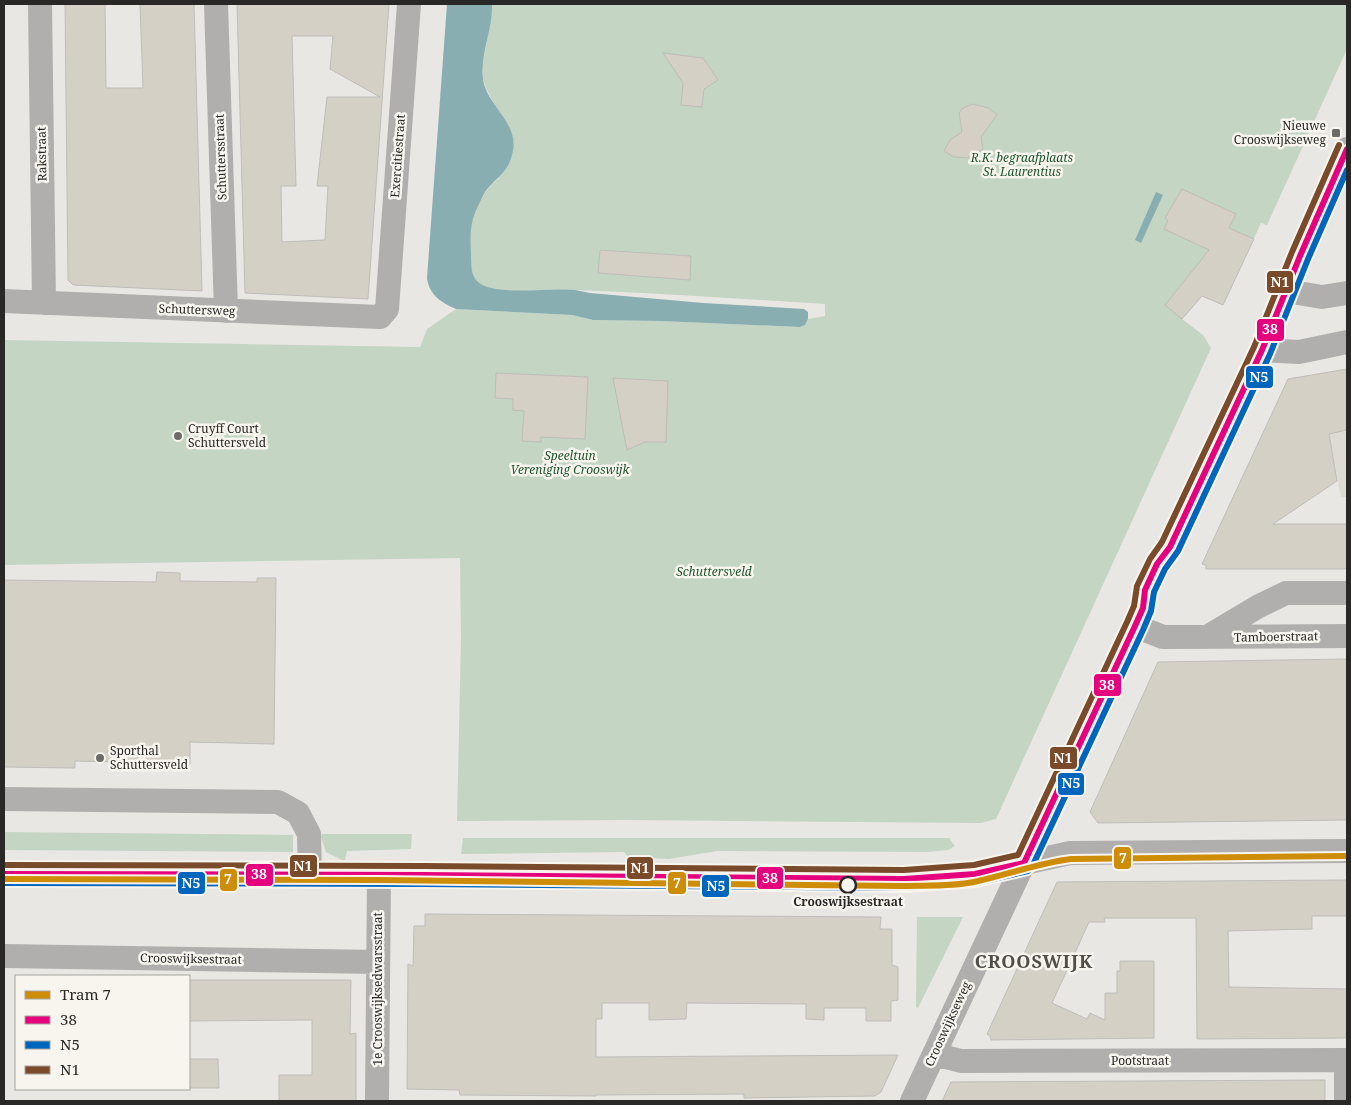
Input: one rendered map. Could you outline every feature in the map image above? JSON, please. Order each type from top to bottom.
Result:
[{"type":"street","name":"Rakstraat","points":[[40,4],[44,303]]},
{"type":"street","name":"Schuttersstraat","points":[[216,4],[226,311]]},
{"type":"street","name":"Exercitiestraat","points":[[387,309],[409,4]]},
{"type":"street","points":[[1347,150],[1262,350],[1298,352],[1347,342]]},
{"type":"street","points":[[1286,290],[1322,297],[1347,292]]},
{"type":"street","name":"Schuttersweg","points":[[4,301],[380,317],[387,309]]},
{"type":"street","name":"Crooswijkseweg","points":[[912,1101],[1135,626],[1143,608],[1145,590],[1150,578],[1157,564],[1170,547],[1262,350]]},
{"type":"street","name":"Tamboerstraat","points":[[1205,638],[1259,606],[1286,593],[1347,593]]},
{"type":"street","name":"Tamboerstraat","points":[[1135,626],[1163,637],[1347,636]]},
{"type":"street","points":[[4,799],[278,802],[298,813],[309,834],[310,875]]},
{"type":"street","points":[[4,874],[378,876],[422,874],[904,879],[975,874],[1070,853],[1347,851]]},
{"type":"street","name":"1e Crooswijksedwarsstraat","points":[[377,1101],[378,876]]},
{"type":"street","name":"Crooswijksestraat","points":[[4,956],[377,962]]},
{"type":"street","name":"Pootstraat","points":[[934,1054],[961,1061],[1347,1060]]},
{"type":"street","points":[[1346,1101],[1347,1060]]},
{"type":"shaded area","points":[[1347,431],[1347,497],[1341,497],[1329,434]]},
{"type":"green space","name":"Schuttersveld","points":[[492,4],[1347,4],[1347,49],[1267,225],[1261,223],[1223,305],[1202,296],[1182,319],[1203,335],[1211,348],[996,819],[981,823],[628,820],[457,821],[461,640],[460,558],[4,565],[4,340],[420,347],[427,329],[456,309],[572,315],[593,320],[800,327],[805,325],[808,319],[825,316],[825,304],[606,291],[508,291],[488,288],[478,282],[473,274],[470,256],[472,219],[481,198],[498,179],[497,110],[483,78],[483,63]]},
{"type":"green space","points":[[4,832],[293,835],[293,852],[4,850]]},
{"type":"green space","points":[[322,834],[412,834],[411,849],[347,851],[345,860],[342,860],[326,852],[321,837]]},
{"type":"green space","points":[[463,838],[949,838],[955,846],[948,850],[926,852],[717,851],[669,859],[628,857],[624,852],[461,854]]},
{"type":"green space","points":[[917,917],[963,917],[918,1008],[916,1007]]},
{"type":"water","points":[[447,4],[492,4],[491,23],[483,60],[483,79],[490,98],[507,122],[513,140],[510,162],[486,191],[473,217],[471,265],[478,282],[486,287],[497,289],[565,289],[703,303],[804,309],[808,312],[808,319],[805,325],[800,327],[593,320],[572,315],[456,309],[437,298],[430,289],[427,278]]},
{"type":"water","points":[[1156,192],[1163,195],[1141,243],[1135,240]]},
{"type":"building","points":[[65,4],[105,4],[106,88],[143,88],[140,4],[194,4],[202,291],[73,285],[68,280]]},
{"type":"building","points":[[237,4],[389,4],[368,299],[245,293]],"holes":[[[292,36],[333,36],[330,69],[380,97],[327,97],[317,186],[328,186],[325,240],[282,242],[281,186],[296,186]]]},
{"type":"building","points":[[663,53],[703,58],[718,80],[704,89],[702,107],[681,105],[683,83]]},
{"type":"building","points":[[973,104],[989,108],[997,115],[981,137],[983,149],[969,158],[954,157],[944,151],[950,140],[962,132],[959,113],[962,109]]},
{"type":"building","points":[[1182,189],[1236,214],[1229,228],[1254,239],[1223,305],[1202,296],[1182,319],[1165,305],[1209,250],[1164,229],[1168,220],[1165,218]]},
{"type":"building","points":[[600,250],[691,256],[690,280],[598,273]]},
{"type":"building","points":[[1347,369],[1347,430],[1329,434],[1337,481],[1273,524],[1347,524],[1347,569],[1206,569],[1206,565],[1202,564],[1288,379]]},
{"type":"building","points":[[496,373],[588,377],[585,439],[541,437],[541,442],[522,441],[524,411],[513,410],[513,399],[495,398]]},
{"type":"building","points":[[613,378],[668,381],[666,442],[645,442],[627,450]]},
{"type":"building","points":[[157,572],[180,573],[180,581],[257,582],[257,578],[276,578],[274,744],[190,742],[190,764],[75,761],[75,768],[4,767],[4,580],[156,582]]},
{"type":"building","points":[[1347,659],[1347,820],[1098,823],[1090,812],[1158,662]]},
{"type":"building","points":[[1347,880],[1347,916],[1312,916],[1312,929],[1228,931],[1229,987],[1347,989],[1347,1038],[1197,1039],[1196,918],[1104,918],[1105,922],[1089,922],[1052,1003],[1087,1019],[1090,1013],[1105,1020],[1105,993],[1117,993],[1117,971],[1120,971],[1120,961],[1154,961],[1154,1038],[991,1040],[987,1034],[1057,882]]},
{"type":"building","points":[[425,914],[881,917],[880,929],[892,929],[892,965],[898,967],[898,1000],[891,1001],[891,1021],[866,1021],[866,1008],[824,1008],[824,1020],[806,1019],[806,1004],[687,1003],[686,1019],[649,1020],[649,1003],[602,1003],[602,1019],[596,1019],[596,1057],[898,1055],[881,1092],[875,1096],[744,1098],[744,1094],[460,1095],[459,1090],[407,1089],[408,964],[413,966],[414,926],[425,926]]},
{"type":"building","points":[[190,980],[351,980],[350,1034],[356,1033],[356,1101],[279,1101],[279,1075],[312,1075],[312,1020],[190,1021]]},
{"type":"building","points":[[190,1059],[218,1059],[219,1088],[190,1088]]},
{"type":"building","points":[[1325,1080],[1325,1101],[942,1101],[951,1082]]},
{"type":"tram line","name":"7","points":[[4,879],[379,880],[938,886],[974,882],[1047,863],[1071,859],[1347,856]]},
{"type":"transit line","name":"N1","points":[[4,865],[904,870],[974,865],[1018,855],[1127,622],[1134,606],[1137,586],[1150,559],[1162,542],[1254,347],[1292,252],[1339,145]]},
{"type":"transit line","name":"38","points":[[1024,863],[1135,626],[1143,608],[1145,590],[1157,564],[1170,547],[1262,350],[1300,256],[1347,149]]},
{"type":"transit line","name":"N5","points":[[4,883],[904,888],[976,883],[1028,871],[1032,867],[1143,630],[1151,611],[1154,592],[1165,569],[1178,551],[1270,354],[1308,259],[1347,170]]},
{"type":"transit line","name":"38","points":[[4,874],[904,879],[975,874],[1024,863]]},
{"type":"place","name":"Nieuwe Crooswijkseweg","points":[[1336,133]]},
{"type":"place","name":"Cruyff Court Schuttersveld","points":[[178,436]]},
{"type":"place","name":"Sporthal Schuttersveld","points":[[100,758]]},
{"type":"place","name":"Crooswijksestraat","points":[[848,885]]},
{"type":"district","name":"CROOSWIJK","points":[[1034,962]]},
{"type":"park label","name":"R.K. begraafplaats St. Laurentius","points":[[1022,165]]},
{"type":"park label","name":"Speeltuin Vereniging Crooswijk","points":[[570,463]]}]
